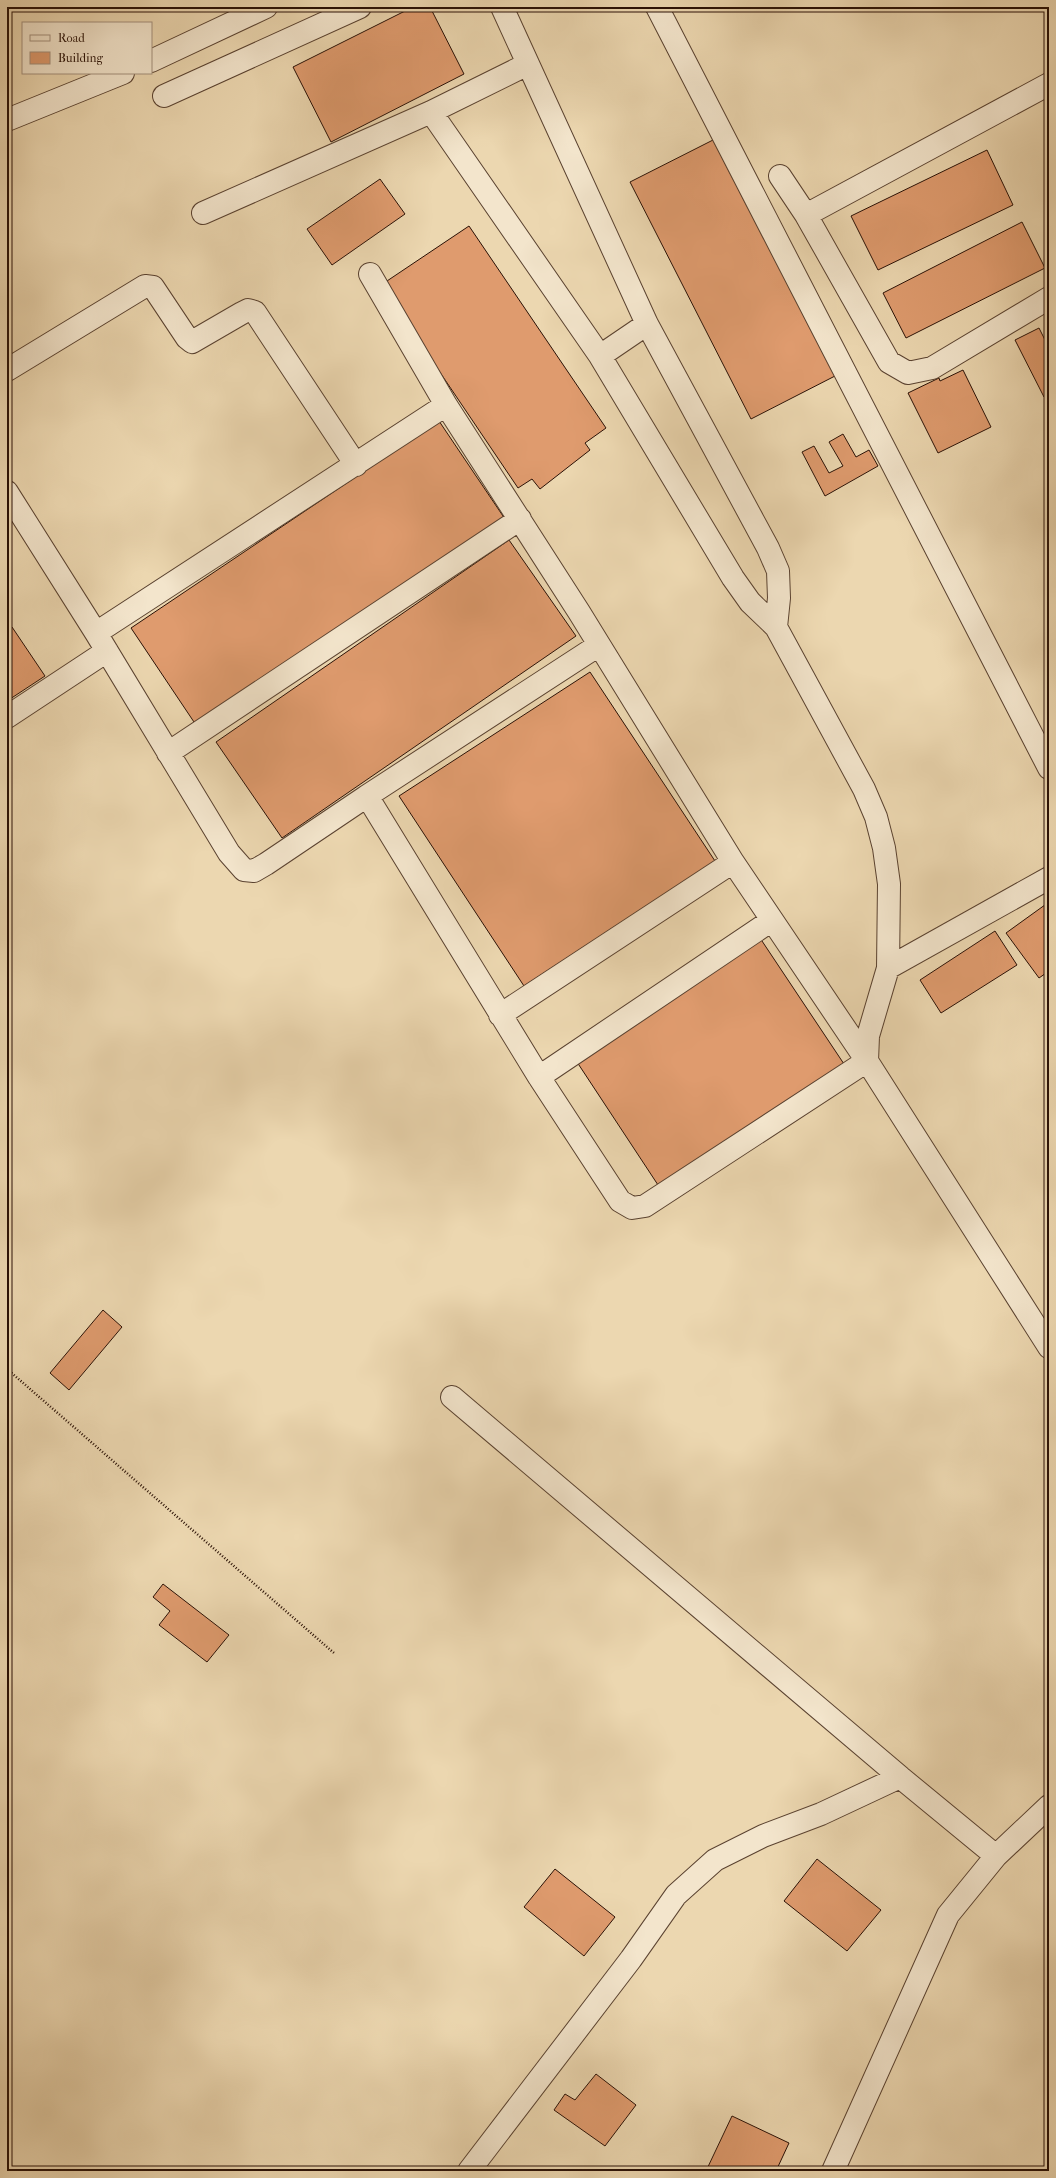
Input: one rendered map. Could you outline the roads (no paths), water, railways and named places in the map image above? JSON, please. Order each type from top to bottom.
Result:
[{"type":"street","points":[[152,62],[266,7]]},
{"type":"street","points":[[164,96],[360,7]]},
{"type":"street","points":[[502,7],[647,324],[764,541],[778,571],[779,598],[776,627]]},
{"type":"street","points":[[657,7],[1049,768]]},
{"type":"street","points":[[203,214],[431,112],[528,64]]},
{"type":"street","points":[[7,120],[121,74]]},
{"type":"street","points":[[806,215],[1049,84]]},
{"type":"street","points":[[431,112],[600,356],[750,602],[776,627],[864,789],[876,817],[889,884],[888,968],[868,1036],[866,1060]]},
{"type":"street","points":[[780,176],[806,215],[889,362],[908,373],[932,368],[1049,298]]},
{"type":"street","points":[[370,274],[446,405],[520,519],[733,862],[866,1060],[1049,1346]]},
{"type":"street","points":[[7,370],[145,286],[153,287],[186,338],[192,342],[248,310],[255,312],[260,317],[356,464]]},
{"type":"street","points":[[600,356],[647,324]]},
{"type":"street","points":[[7,717],[102,642],[356,464],[446,405]]},
{"type":"street","points":[[9,502],[102,642],[228,853],[244,870],[254,871],[266,864],[367,796],[599,645]]},
{"type":"street","points":[[168,753],[520,519]]},
{"type":"street","points":[[367,796],[500,1015],[620,1202],[632,1208],[645,1206],[866,1060]]},
{"type":"street","points":[[500,1015],[733,862]]},
{"type":"street","points":[[888,968],[1049,878]]},
{"type":"street","points":[[539,1077],[772,920]]},
{"type":"street","points":[[452,1397],[900,1777],[996,1856]]},
{"type":"street","points":[[469,2171],[632,1959],[676,1895],[715,1860],[763,1836],[821,1814],[900,1777]]},
{"type":"street","points":[[840,2168],[948,1915],[996,1856],[1049,1806]]}]
